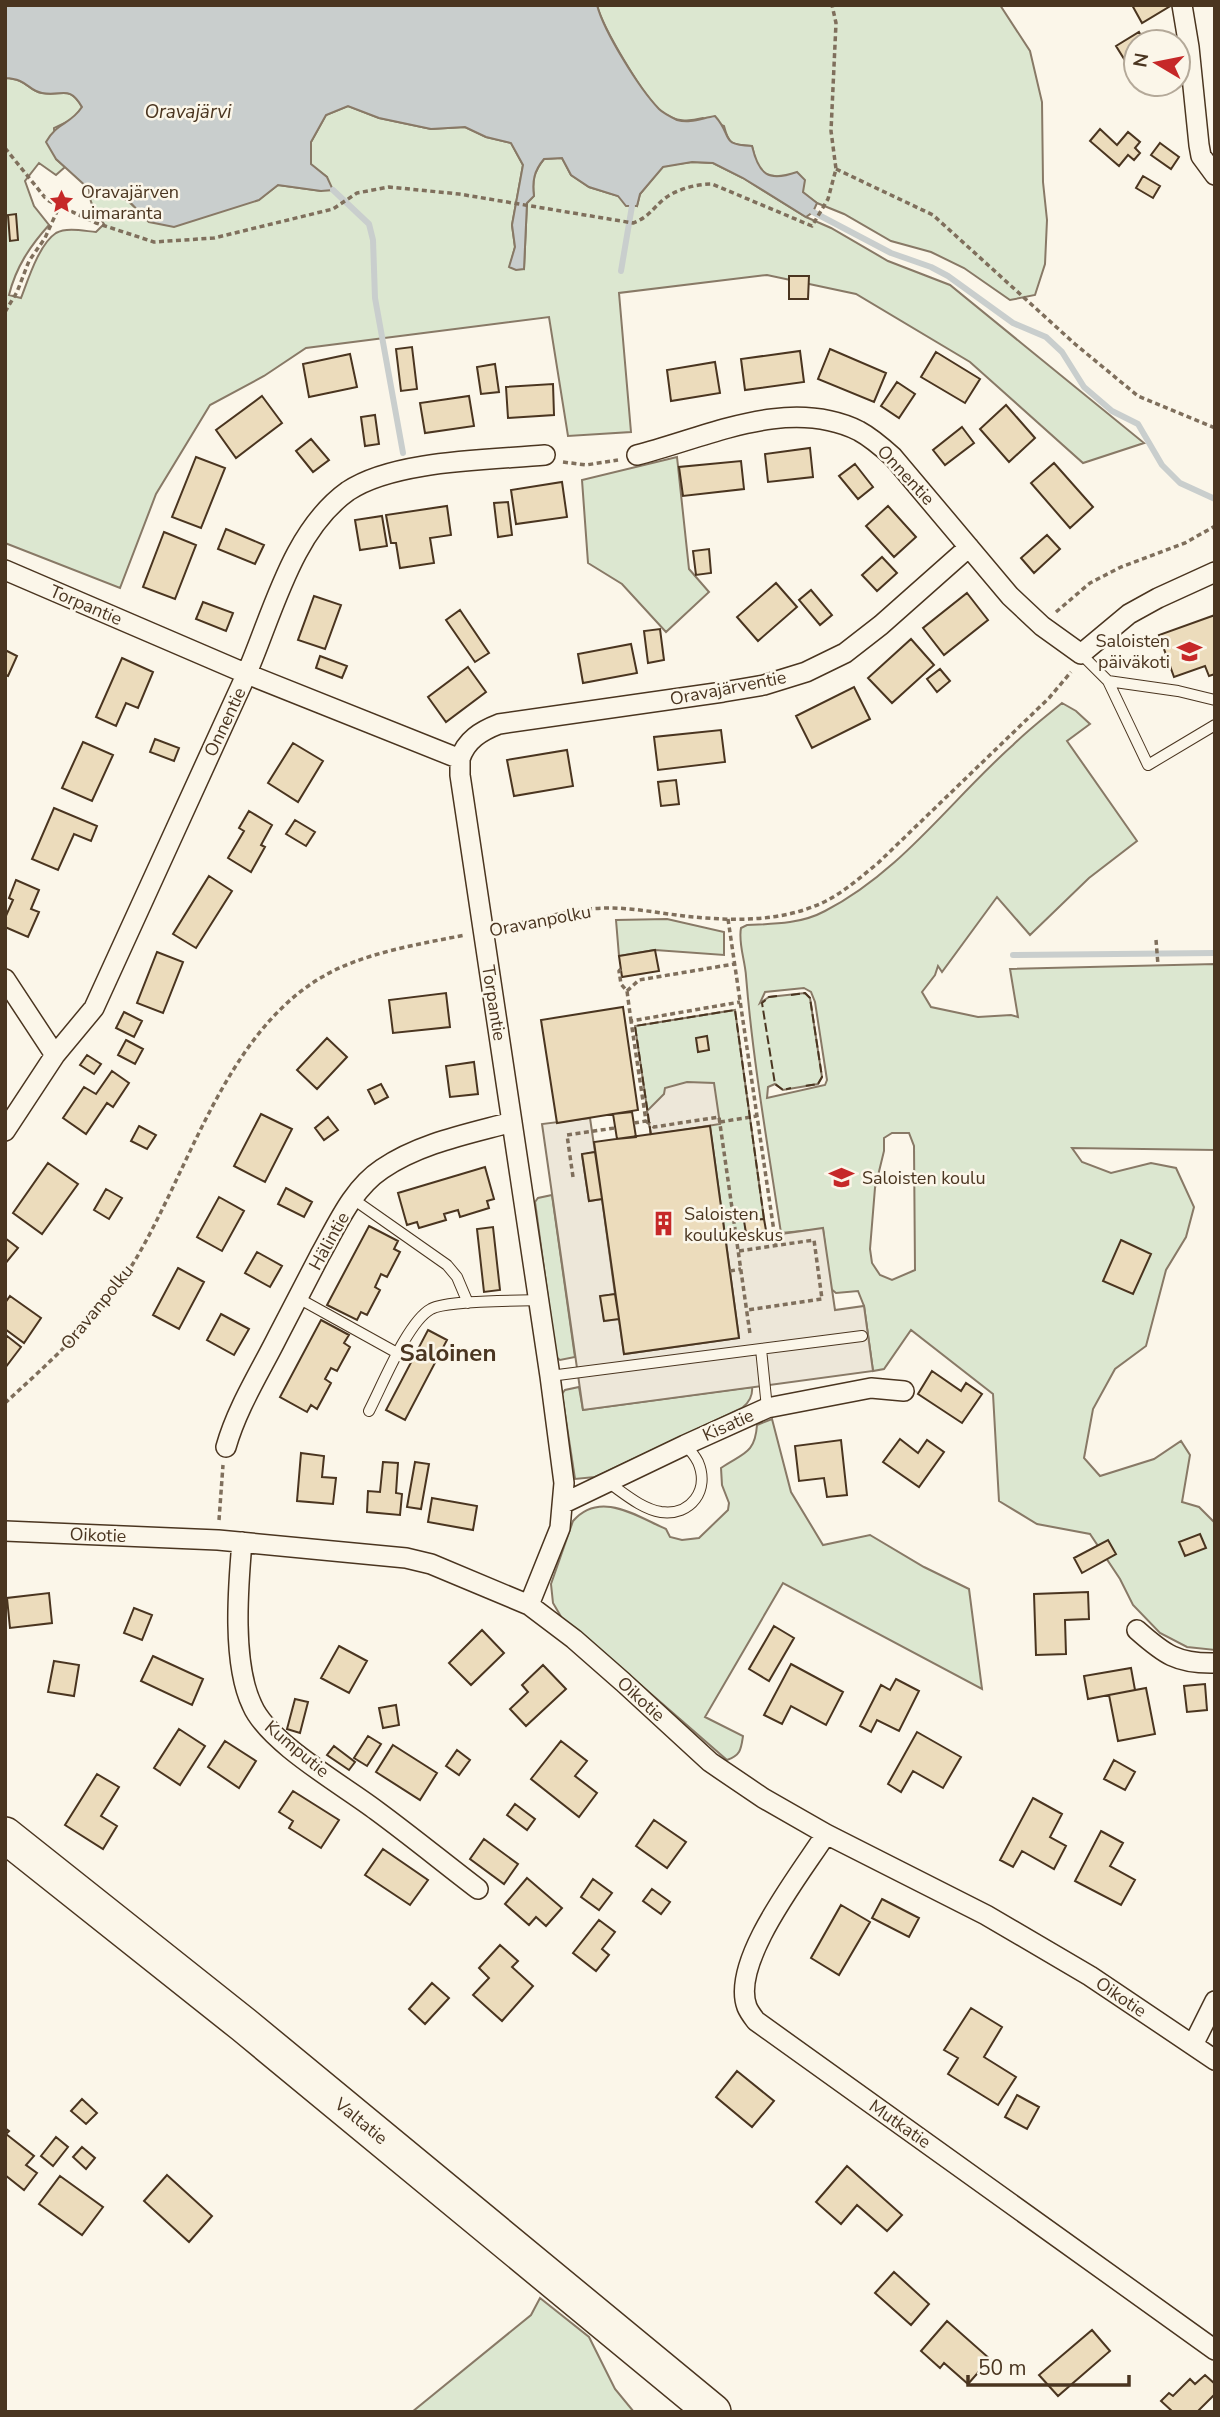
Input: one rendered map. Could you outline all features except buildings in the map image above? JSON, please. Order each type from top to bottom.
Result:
[{"type":"highway","name":"Valtatie","points":[[5,1835],[254,2034],[713,2412]]},
{"type":"street","points":[[1182,5],[1201,156],[1215,175]]},
{"type":"street","name":"Onnentie","points":[[637,455],[773,418],[798,416],[857,430],[873,439],[894,457],[1010,596],[1042,626],[1081,654]]},
{"type":"street","name":"Onnentie","points":[[5,1131],[55,1055],[94,1008],[247,674],[294,560],[312,529],[330,506],[351,490],[380,476],[410,468],[545,455]]},
{"type":"street","name":"Oravajärventie","points":[[460,759],[474,737],[499,724],[723,692],[764,685],[806,672],[854,646],[969,547]]},
{"type":"street","name":"Torpantie","points":[[5,570],[247,674],[460,759],[460,775],[564,1483],[560,1528],[529,1605]]},
{"type":"street","points":[[1081,654],[1129,614],[1215,572]]},
{"type":"street","points":[[5,979],[55,1055]]},
{"type":"street","name":"Hälintie","points":[[226,1447],[236,1418],[353,1199],[380,1170],[412,1152],[443,1140],[512,1122]]},
{"type":"street","name":"Kisatie","points":[[564,1503],[767,1408],[863,1389],[904,1391]]},
{"type":"street","name":"Oikotie","points":[[5,1531],[218,1540],[406,1558],[440,1567],[529,1605],[604,1665],[710,1762],[763,1798],[826,1834],[986,1915],[1090,1976],[1215,2060]]},
{"type":"street","name":"Kumputie","points":[[242,1542],[239,1606],[243,1681],[252,1707],[261,1721],[311,1764],[375,1809],[478,1889]]},
{"type":"street","points":[[1137,1630],[1161,1652],[1178,1660],[1215,1663]]},
{"type":"street","name":"Mutkatie","points":[[826,1834],[760,1938],[750,1959],[745,1983],[747,2007],[756,2021],[1215,2350]]},
{"type":"street","points":[[1194,2045],[1215,2001]]},
{"type":"lane","points":[[1081,654],[1108,681],[1148,765],[1215,725]]},
{"type":"lane","points":[[1108,681],[1178,691],[1215,700]]},
{"type":"lane","points":[[353,1199],[447,1265],[457,1277],[468,1303]]},
{"type":"lane","points":[[298,1298],[399,1354]]},
{"type":"lane","points":[[369,1411],[414,1325],[429,1310],[436,1306],[468,1303],[539,1300]]},
{"type":"lane","points":[[550,1376],[862,1336]]},
{"type":"lane","points":[[757,1349],[767,1408]]},
{"type":"lane","points":[[609,1483],[650,1509],[673,1513],[683,1510],[692,1505],[701,1488],[699,1464],[685,1445]]},
{"type":"path","points":[[5,148],[47,200],[96,223],[154,242],[214,238],[333,209],[357,193],[390,187],[459,194],[633,223],[647,218],[665,198],[696,184],[712,184],[809,226],[814,225],[828,199],[836,169],[831,131],[836,23],[832,5]]},
{"type":"path","points":[[836,169],[933,215],[1075,344],[1138,396],[1215,428]]},
{"type":"path","points":[[5,312],[17,292],[29,261],[45,238],[60,207]]},
{"type":"path","points":[[545,455],[573,464],[586,465],[637,455]]},
{"type":"path","points":[[1042,626],[1071,597],[1090,583],[1121,567],[1185,543],[1215,526]]},
{"type":"path","name":"Oravanpolku","points":[[5,1403],[58,1354],[104,1302],[133,1263],[226,1081],[251,1043],[275,1014],[298,994],[324,976],[359,961],[419,945],[591,909],[761,919],[795,913],[825,901],[847,888],[878,863],[1049,698],[1065,681],[1081,654]]},
{"type":"path","points":[[728,919],[776,1245]]},
{"type":"path","points":[[1156,940],[1158,965]]},
{"type":"path","points":[[627,991],[639,980],[734,964]]},
{"type":"path","points":[[621,969],[621,984],[627,991],[646,1121],[654,1127],[719,1117],[747,1310],[757,1349]]},
{"type":"path","points":[[631,1021],[740,1002]]},
{"type":"path","points":[[720,1122],[757,1116]]},
{"type":"path","points":[[634,1123],[646,1121]]},
{"type":"path","points":[[573,1177],[567,1135],[615,1128]]},
{"type":"path","points":[[739,1251],[814,1240],[822,1299],[747,1310]]},
{"type":"path","points":[[730,1271],[741,1269]]},
{"type":"path","points":[[218,1540],[226,1447]]},
{"type":"green space","points":[[597,5],[1000,5],[1030,51],[1042,102],[1043,182],[1047,220],[1045,264],[1035,295],[1010,300],[964,268],[931,252],[891,241],[844,214],[817,203],[781,177],[767,175],[757,166],[752,146],[730,141],[724,126],[703,118],[677,119],[662,112],[645,93],[625,62]]},
{"type":"green space","points":[[5,78],[23,82],[42,93],[69,94],[82,107],[73,119],[54,128],[56,159],[65,167],[56,175],[39,163],[25,181],[34,206],[49,225],[24,257],[9,295],[21,298],[39,254],[56,233],[70,230],[96,232],[104,224],[92,204],[89,189],[109,192],[123,198],[149,222],[258,200],[278,185],[321,191],[327,177],[311,165],[311,142],[326,115],[348,106],[379,118],[431,129],[465,127],[486,137],[511,143],[523,165],[512,225],[515,247],[510,266],[524,269],[527,203],[534,196],[534,176],[544,159],[562,158],[571,175],[589,187],[618,196],[637,206],[640,194],[663,166],[692,162],[713,163],[888,261],[950,285],[1144,443],[1083,463],[970,362],[856,294],[767,275],[619,293],[631,432],[568,436],[549,317],[306,348],[264,376],[210,405],[156,494],[120,588],[5,543]]},
{"type":"green space","points":[[677,457],[689,569],[709,592],[666,632],[622,584],[588,563],[582,480]]},
{"type":"green space","points":[[1062,703],[1090,724],[1067,741],[1137,841],[1089,878],[1030,935],[997,897],[942,972],[938,966],[935,975],[922,992],[931,1007],[978,1017],[1018,1017],[1010,969],[1215,964],[1215,1150],[1072,1148],[1082,1162],[1111,1173],[1151,1163],[1176,1168],[1194,1207],[1186,1237],[1166,1270],[1146,1346],[1115,1369],[1093,1409],[1084,1458],[1100,1476],[1154,1459],[1181,1441],[1190,1455],[1182,1502],[1199,1507],[1215,1523],[1215,1650],[1187,1647],[1160,1633],[1133,1605],[1120,1579],[1090,1534],[1037,1524],[999,1501],[993,1394],[911,1330],[884,1369],[873,1371],[864,1306],[858,1291],[836,1293],[830,1288],[823,1229],[781,1233],[757,1072],[741,928],[747,925],[806,919],[852,895],[902,856],[990,766]],"holes":[[[804,988],[811,992],[815,1002],[827,1080],[825,1085],[767,1098],[768,1087],[775,1084],[783,1090],[818,1084],[822,1077],[810,998],[805,993],[769,997],[760,1003],[765,992]],[[892,1133],[909,1133],[914,1146],[915,1270],[892,1280],[880,1275],[872,1263],[870,1249],[875,1188],[884,1151],[884,1138]]]},
{"type":"green space","points":[[667,919],[724,932],[724,955],[655,950],[619,956],[616,920]]},
{"type":"green space","points":[[735,1010],[764,1219],[745,1222],[747,1239],[726,1242],[710,1127],[651,1135],[635,1026]]},
{"type":"green space","points":[[552,1195],[575,1357],[560,1360],[556,1357],[535,1202],[538,1198]]},
{"type":"green space","points":[[579,1387],[583,1410],[752,1387],[752,1390],[750,1399],[742,1408],[595,1477],[575,1479],[562,1394],[565,1390]]},
{"type":"green space","points":[[772,1419],[791,1492],[823,1545],[870,1535],[924,1567],[969,1589],[982,1689],[783,1583],[705,1717],[743,1736],[740,1751],[727,1760],[563,1620],[553,1603],[551,1584],[573,1521],[595,1507],[618,1508],[631,1513],[666,1529],[670,1537],[682,1540],[699,1538],[728,1510],[729,1503],[722,1485],[721,1468],[751,1447],[757,1425]]},
{"type":"green space","points":[[540,2298],[589,2337],[615,2389],[634,2412],[412,2412],[531,2315]]},
{"type":"shaded area","points":[[687,1082],[714,1083],[720,1124],[651,1135],[647,1111],[664,1094],[665,1088]]},
{"type":"shaded area","points":[[590,1118],[595,1152],[582,1155],[589,1201],[602,1199],[615,1294],[601,1296],[604,1321],[619,1319],[624,1354],[739,1338],[726,1242],[823,1228],[835,1310],[864,1306],[873,1371],[583,1410],[542,1124]]},
{"type":"water","name":"Oravajärvi","points":[[5,5],[597,5],[623,59],[659,109],[682,121],[715,116],[730,141],[752,146],[758,164],[766,174],[779,176],[797,172],[805,180],[803,192],[817,203],[813,212],[806,217],[713,163],[692,162],[663,167],[640,194],[637,206],[626,206],[618,196],[589,187],[571,175],[562,158],[544,159],[535,176],[534,196],[527,203],[524,269],[516,270],[509,267],[515,247],[512,225],[523,165],[511,143],[486,137],[465,127],[431,129],[379,118],[348,106],[326,115],[311,142],[311,164],[327,177],[333,190],[278,185],[259,200],[174,227],[149,222],[127,199],[105,191],[89,189],[56,159],[46,142],[50,135],[82,107],[69,94],[42,93],[23,82],[5,78]]},
{"type":"waterway","points":[[333,190],[369,224],[373,240],[375,298],[403,453]]},
{"type":"waterway","points":[[621,271],[632,206]]},
{"type":"waterway","points":[[813,212],[891,253],[948,276],[1013,323],[1046,337],[1062,352],[1084,387],[1112,411],[1138,424],[1162,465],[1180,483],[1215,499]]},
{"type":"waterway","points":[[1013,955],[1215,953]]},
{"type":"fence","points":[[791,995],[805,993],[810,998],[822,1077],[818,1084],[804,1086]]},
{"type":"fence","points":[[777,996],[769,997],[762,1003],[775,1084],[783,1090],[791,1088]]},
{"type":"fence","points":[[651,1135],[635,1026],[735,1010],[764,1219]]},
{"type":"fence","points":[[726,1242],[747,1239]]},
{"type":"place","name":"Oravajärven uimaranta","points":[[61,202]]},
{"type":"place","name":"Saloisten päiväkoti","points":[[1190,651]]},
{"type":"place","name":"Saloisten koulu","points":[[842,1178]]},
{"type":"place","name":"Saloisten koulukeskus","points":[[664,1224]]},
{"type":"district","name":"Saloinen","points":[[448,1353]]}]
